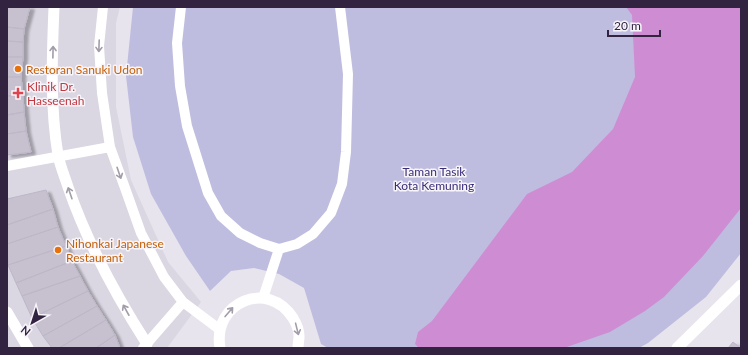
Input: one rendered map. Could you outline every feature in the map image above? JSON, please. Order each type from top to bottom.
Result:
[{"type":"street","points":[[54,7],[52,81],[58,156],[75,208],[92,246],[145,346]]},
{"type":"street","points":[[677,348],[741,285]]},
{"type":"street","points":[[220,348],[218,336],[219,329],[226,316],[236,305],[245,300],[263,298],[280,304],[289,312],[296,323],[299,335],[298,348]]},
{"type":"street","points":[[7,312],[28,348]]},
{"type":"lane","points":[[103,7],[99,46],[102,93],[110,147],[142,233],[164,277],[183,302],[219,329]]},
{"type":"lane","points":[[181,7],[177,43],[181,92],[187,126],[208,193],[221,216],[240,233],[260,243],[279,249],[297,244],[313,234],[331,213],[342,184],[346,152],[348,74],[340,7]]},
{"type":"lane","points":[[7,166],[110,147]]},
{"type":"lane","points":[[263,298],[279,249]]},
{"type":"lane","points":[[145,346],[183,302]]},
{"type":"shaded area","points":[[7,7],[120,7],[116,23],[116,107],[131,180],[168,262],[201,302],[167,348],[7,348]]},
{"type":"shaded area","points":[[626,7],[741,7],[741,208],[703,256],[664,297],[645,311],[610,332],[564,348],[419,348],[415,344],[418,332],[432,321],[527,194],[572,172],[613,129],[635,77],[632,15]]},
{"type":"green space","name":"Taman Tasik Kota Kemuning","points":[[133,7],[741,7],[741,253],[706,297],[648,343],[639,348],[328,348],[321,344],[304,288],[279,274],[254,268],[231,271],[210,291],[186,256],[151,194],[133,137],[126,76]]},
{"type":"building","points":[[7,7],[30,7],[24,29],[7,27]]},
{"type":"building","points":[[7,27],[24,29],[23,42],[7,41]]},
{"type":"building","points":[[7,41],[23,42],[23,57],[7,57]]},
{"type":"building","points":[[7,57],[23,57],[21,77],[7,77]]},
{"type":"building","points":[[7,77],[21,77],[23,95],[7,96]]},
{"type":"building","points":[[23,95],[24,112],[7,115],[7,96]]},
{"type":"building","points":[[24,112],[26,131],[7,134],[7,115]]},
{"type":"building","points":[[26,131],[31,152],[7,155],[7,134]]},
{"type":"building","points":[[46,190],[53,209],[7,225],[7,199]]},
{"type":"building","points":[[53,209],[58,227],[7,244],[7,225]]},
{"type":"building","points":[[58,227],[66,246],[8,265],[7,244]]},
{"type":"building","points":[[66,246],[72,261],[16,283],[8,265]]},
{"type":"building","points":[[72,261],[80,276],[22,296],[16,283]]},
{"type":"building","points":[[80,276],[88,291],[32,318],[22,296]]},
{"type":"building","points":[[88,291],[97,306],[43,336],[32,318]]},
{"type":"building","points":[[97,306],[106,320],[59,348],[52,348],[43,336]]},
{"type":"building","points":[[106,320],[115,335],[96,348],[59,348]]},
{"type":"building","points":[[115,335],[120,348],[96,348]]},
{"type":"building","points":[[733,342],[741,348],[728,348]]},
{"type":"place","name":"Restoran Sanuki Udon","points":[[18,69]]},
{"type":"place","name":"Klinik Dr. Hasseenah","points":[[18,93]]},
{"type":"place","name":"Nihonkai Japanese Restaurant","points":[[58,250]]}]
